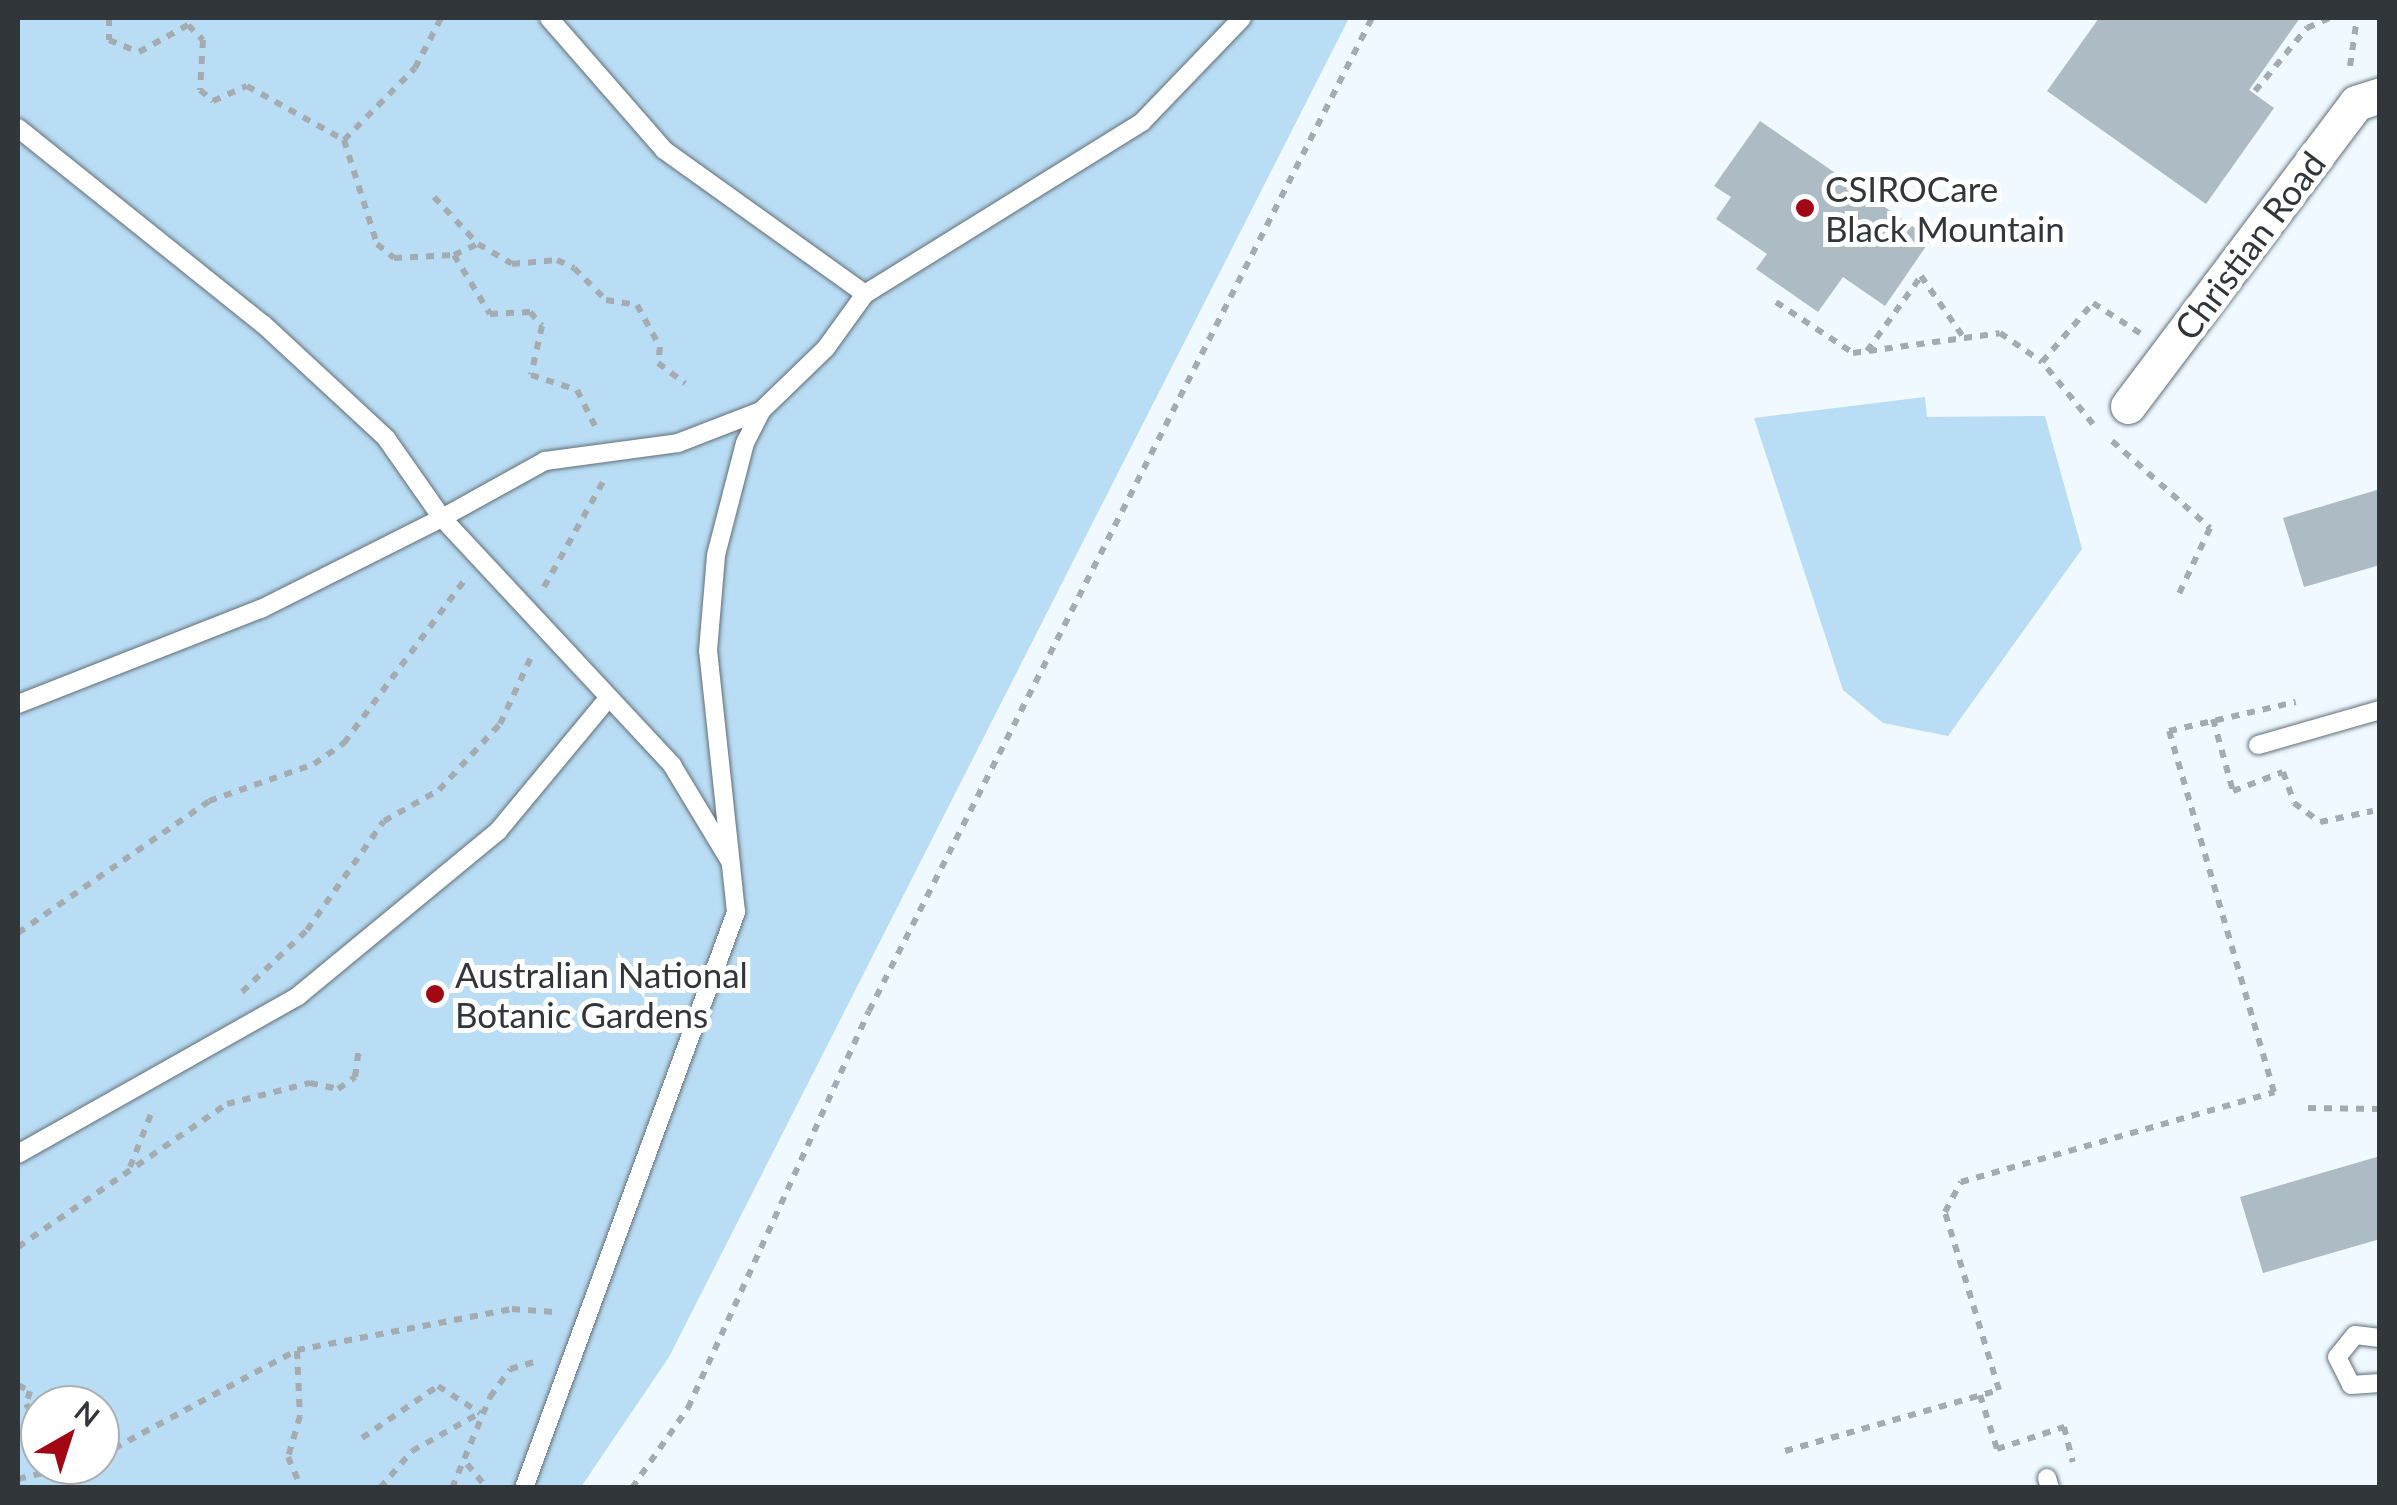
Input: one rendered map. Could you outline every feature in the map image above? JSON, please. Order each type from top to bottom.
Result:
[{"type":"street","name":"Christian Road","points":[[2128,406],[2356,103],[2380,95]]},
{"type":"lane","points":[[549,18],[664,150],[865,294]]},
{"type":"lane","points":[[18,704],[261,609],[442,518],[514,473],[600,454],[678,443],[761,411],[826,348],[865,294],[1142,122],[1242,18]]},
{"type":"lane","points":[[18,128],[263,324],[386,438],[442,518],[540,620],[606,701],[672,764],[734,871]]},
{"type":"lane","points":[[524,1488],[584,1310],[736,912],[708,651],[716,555],[761,411]]},
{"type":"lane","points":[[18,1154],[298,996],[498,832],[606,701]]},
{"type":"lane","points":[[2258,746],[2380,710]]},
{"type":"lane","points":[[2380,1338],[2355,1335],[2337,1358],[2351,1385],[2380,1384]]},
{"type":"path","points":[[109,18],[108,40],[139,52],[188,26],[203,40],[200,90],[213,101],[246,86],[344,140],[376,244],[394,258],[454,255],[478,244]]},
{"type":"path","points":[[344,140],[415,68],[441,18]]},
{"type":"path","points":[[632,1488],[688,1408],[869,1011],[1372,18]]},
{"type":"path","points":[[2256,91],[2307,28],[2329,18]]},
{"type":"path","points":[[434,197],[478,244],[512,264],[558,260],[606,300],[637,305],[656,337],[658,363],[685,383]]},
{"type":"path","points":[[236,998],[306,930],[384,821],[438,790],[500,724],[540,620],[604,481],[592,404],[532,374],[542,326],[530,312],[490,314],[454,255]]},
{"type":"path","points":[[1866,352],[1921,276],[1964,338]]},
{"type":"path","points":[[1776,302],[1853,353],[2000,333],[2042,362]]},
{"type":"path","points":[[2128,406],[2106,436],[2210,528],[2179,594]]},
{"type":"path","points":[[18,932],[209,801],[314,764],[344,743],[480,560]]},
{"type":"path","points":[[1785,1451],[1999,1390],[1945,1212],[1961,1182],[2274,1092],[2169,730],[2302,702]]},
{"type":"path","points":[[2213,719],[2232,791],[2282,772],[2294,803],[2320,822],[2372,811]]},
{"type":"path","points":[[18,1247],[226,1104],[310,1083],[338,1088],[355,1077],[359,1050]]},
{"type":"path","points":[[130,1169],[166,1070]]},
{"type":"path","points":[[2308,1108],[2380,1109]]},
{"type":"path","points":[[120,1445],[297,1350],[512,1309],[584,1310]]},
{"type":"path","points":[[551,1324],[554,1312]]},
{"type":"path","points":[[297,1350],[300,1416],[288,1457],[301,1488]]},
{"type":"path","points":[[452,1488],[466,1464],[480,1413],[510,1369],[546,1354]]},
{"type":"path","points":[[362,1438],[438,1386],[480,1413]]},
{"type":"path","points":[[1980,1395],[1997,1448],[2064,1427]]},
{"type":"path","points":[[380,1488],[412,1450],[480,1413]]},
{"type":"path","points":[[466,1464],[487,1488]]},
{"type":"shaded area","name":"Australian National Botanic Gardens","points":[[18,18],[1349,18],[669,1357],[581,1487],[18,1487]]},
{"type":"shaded area","points":[[1925,397],[1927,417],[2045,416],[2082,549],[1948,736],[1883,723],[1843,690],[1754,418]]},
{"type":"building","points":[[2099,18],[2300,18],[2249,90],[2274,108],[2206,204],[2047,91]]},
{"type":"building","name":"CSIROCare Black Mountain","points":[[1760,121],[1931,239],[1885,306],[1843,277],[1818,312],[1756,269],[1767,254],[1716,219],[1731,197],[1714,186]]},
{"type":"building","points":[[2380,489],[2380,565],[2304,587],[2283,518]]},
{"type":"building","points":[[2380,1156],[2380,1239],[2263,1273],[2240,1197]]},
{"type":"place","name":"CSIROCare Black Mountain","points":[[1805,208]]},
{"type":"place","name":"Australian National Botanic Gardens","points":[[435,994]]}]
